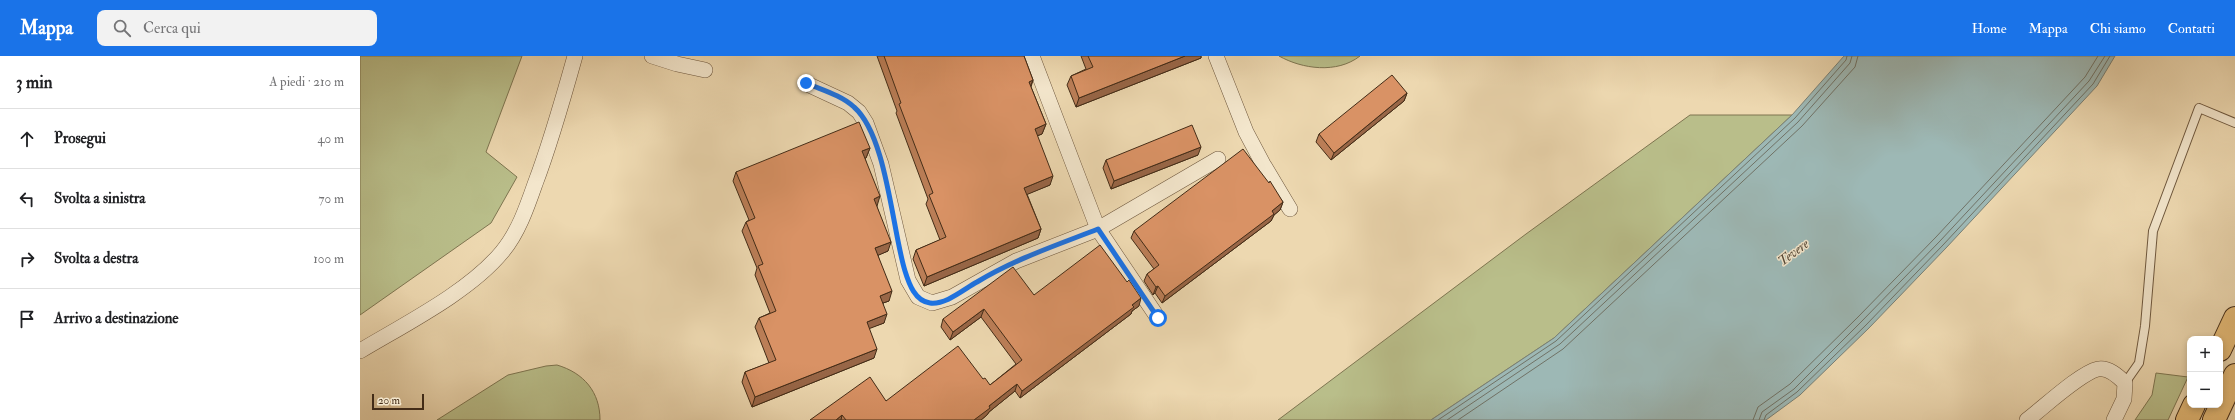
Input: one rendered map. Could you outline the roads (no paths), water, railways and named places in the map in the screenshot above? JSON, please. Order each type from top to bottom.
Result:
[{"type":"highway","points":[[2223,344],[2235,318]]},
{"type":"highway","points":[[2214,420],[2235,375]]},
{"type":"highway","points":[[2187,420],[2193,408]]},
{"type":"street","points":[[360,351],[454,292],[490,265],[506,247],[524,213],[543,164],[575,56]]},
{"type":"street","points":[[652,56],[677,64],[705,70]]},
{"type":"street","points":[[1032,56],[1098,229],[1158,318]]},
{"type":"street","points":[[1216,56],[1252,143],[1290,209]]},
{"type":"street","points":[[806,83],[848,103],[859,112],[866,123],[881,164],[905,271],[911,287],[921,300],[932,303],[945,300],[1010,264],[1098,229],[1218,159]]},
{"type":"street","points":[[2027,420],[2092,372],[2099,369],[2114,373],[2125,382],[2124,399],[2114,420]]},
{"type":"lane","points":[[2125,382],[2139,363],[2145,326],[2153,232],[2199,108],[2235,123]]},
{"type":"water","name":"Tevere","points":[[1844,56],[2115,56],[2097,86],[1946,248],[1869,328],[1800,395],[1766,420],[1431,420],[1554,338],[1792,115]]}]
